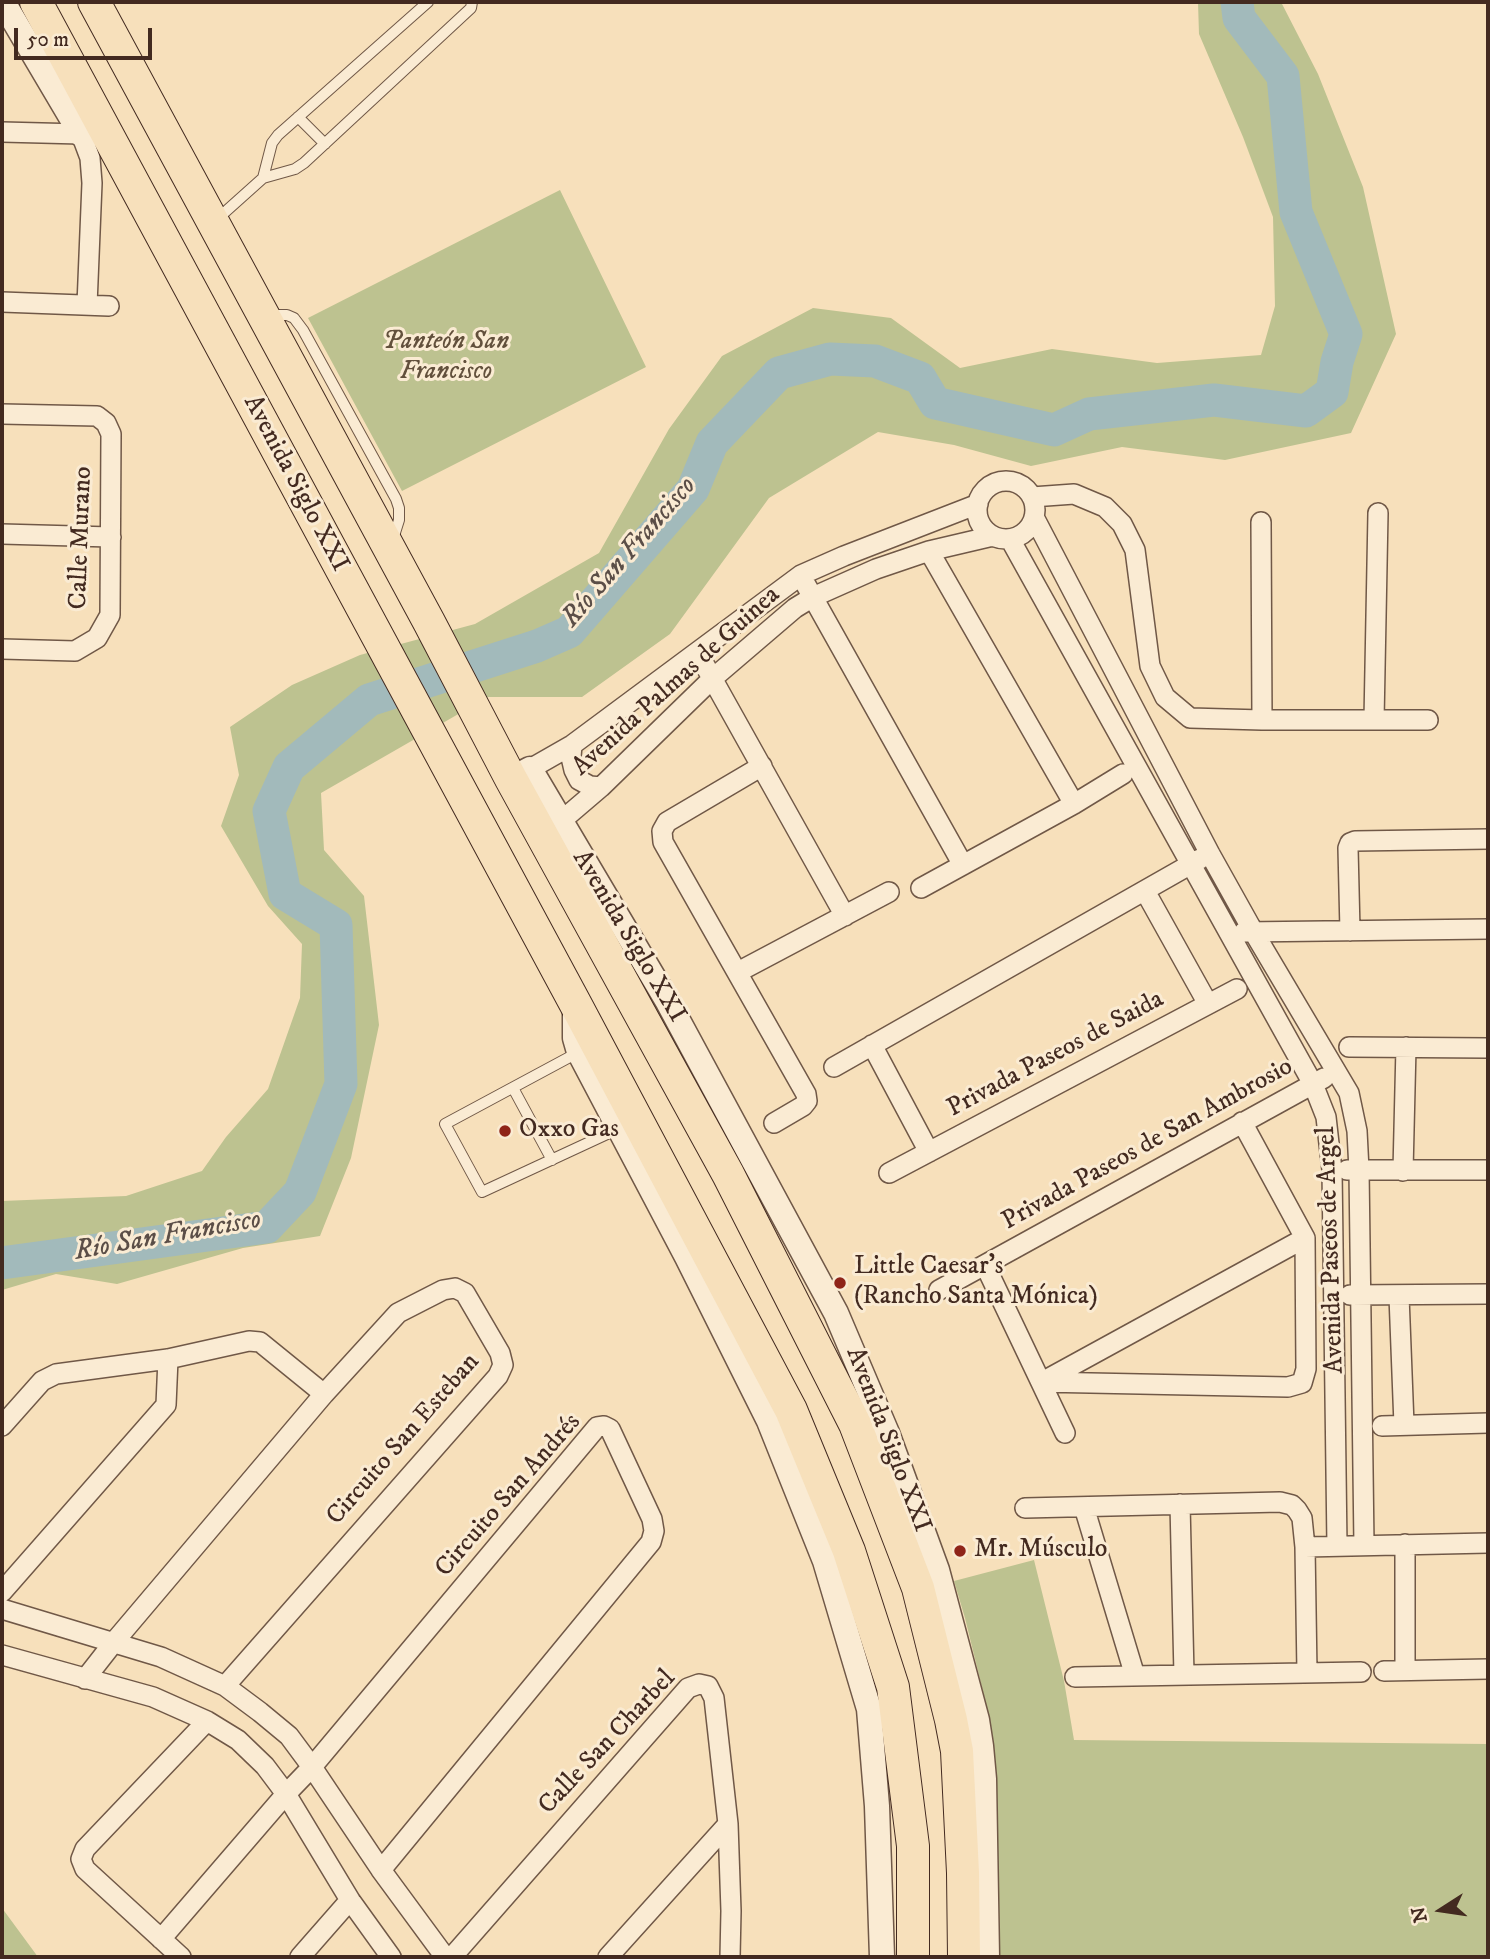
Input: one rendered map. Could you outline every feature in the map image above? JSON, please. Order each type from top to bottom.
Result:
[{"type":"highway","name":"Avenida Siglo XXI","points":[[36,2],[94,133],[380,642],[575,1003],[628,1124],[780,1416],[893,1687],[913,1846],[913,1957]]},
{"type":"highway","name":"Avenida Siglo XXI","points":[[94,2],[474,710],[520,774],[741,1168],[855,1424],[918,1588],[951,1720],[969,1749],[963,1873],[964,1957]]},
{"type":"street","name":"Avenida Siglo XXI","points":[[3,2],[94,133]]},
{"type":"street","points":[[2,132],[94,133],[90,158],[92,183],[87,305]]},
{"type":"street","points":[[2,302],[109,306]]},
{"type":"street","name":"Calle Murano","points":[[2,414],[97,416],[106,423],[111,434],[110,615],[97,638],[75,651],[2,649]]},
{"type":"street","points":[[920,888],[1074,804],[1130,770],[1002,537],[980,523],[978,504],[982,495],[988,487],[1007,481],[1026,489],[1033,507],[1026,531],[1018,537],[1002,537]]},
{"type":"street","points":[[1033,507],[1074,494],[1105,507],[1122,524],[1135,550],[1150,666],[1165,697],[1190,718],[1428,720]]},
{"type":"street","name":"Avenida Palmas de Guinea","points":[[520,774],[572,745],[801,575],[978,504]]},
{"type":"street","name":"Avenida Paseos de Argel","points":[[1033,507],[1210,854],[1349,1093],[1357,1131],[1359,1170],[1364,1545]]},
{"type":"street","points":[[1374,720],[1378,513]]},
{"type":"street","points":[[1261,522],[1262,720]]},
{"type":"street","points":[[2,534],[110,537]]},
{"type":"street","name":"Avenida Palmas de Guinea","points":[[560,822],[601,787],[712,679],[794,608],[876,569],[929,551],[1002,537]]},
{"type":"street","points":[[929,551],[1074,804]]},
{"type":"street","points":[[801,575],[963,865]]},
{"type":"street","points":[[698,653],[845,916]]},
{"type":"street","points":[[572,745],[571,757],[579,780],[590,786],[601,787]]},
{"type":"street","points":[[762,766],[667,822],[662,831],[663,842],[806,1094],[807,1101],[803,1106],[774,1123]]},
{"type":"street","name":"Avenida Paseos de Argel","points":[[1130,770],[1229,933],[1313,1084],[1326,1117],[1332,1170],[1337,1546]]},
{"type":"street","name":"Avenida Siglo XXI","points":[[520,774],[560,822],[668,1002],[741,1168]]},
{"type":"street","points":[[1350,931],[1350,843],[1488,839]]},
{"type":"street","points":[[834,1067],[1210,854]]},
{"type":"street","name":"Privada Paseos de Saida","points":[[1145,891],[1208,1004]]},
{"type":"street","points":[[738,972],[890,892]]},
{"type":"street","points":[[1229,933],[1488,929]]},
{"type":"street","name":"Privada Paseos de Saida","points":[[889,1173],[1237,989]]},
{"type":"street","name":"Avenida Siglo XXI","points":[[575,1003],[575,1038],[579,1052],[628,1124]]},
{"type":"street","name":"Privada Paseos de Saida","points":[[872,1045],[929,1152]]},
{"type":"street","points":[[1349,1047],[1488,1048]]},
{"type":"street","points":[[1403,1171],[1406,1047]]},
{"type":"street","name":"Privada Paseos de San Ambrosio","points":[[939,1290],[1336,1070]]},
{"type":"street","points":[[1041,1382],[1288,1387],[1302,1383],[1306,1369],[1305,1238],[1242,1122]]},
{"type":"street","points":[[1332,1170],[1488,1170]]},
{"type":"street","points":[[1041,1382],[1305,1238]]},
{"type":"street","name":"Privada Paseos de San Ambrosio","points":[[985,1265],[1065,1433]]},
{"type":"street","name":"Circuito San Esteban","points":[[85,1679],[324,1394],[398,1313],[443,1290],[455,1288],[465,1293],[500,1353],[503,1365],[498,1376],[225,1686]]},
{"type":"street","points":[[1335,1295],[1488,1294]]},
{"type":"street","points":[[1399,1296],[1404,1425]]},
{"type":"street","points":[[2,1426],[42,1381],[56,1374],[168,1359],[249,1341],[260,1342],[324,1394]]},
{"type":"street","points":[[2,1592],[166,1405],[168,1359]]},
{"type":"street","points":[[1382,1426],[1488,1423]]},
{"type":"street","name":"Circuito San Andrés","points":[[312,1767],[597,1427],[610,1429],[652,1519],[654,1531],[651,1542],[381,1870]]},
{"type":"street","points":[[1026,1508],[1280,1502],[1292,1505],[1302,1518],[1305,1547],[1307,1673]]},
{"type":"street","points":[[1180,1504],[1184,1675]]},
{"type":"street","points":[[1084,1507],[1135,1676]]},
{"type":"street","points":[[1305,1547],[1488,1543]]},
{"type":"street","points":[[1405,1544],[1405,1670]]},
{"type":"street","name":"Avenida Siglo XXI","points":[[837,1556],[869,1709],[877,1807],[881,1957]]},
{"type":"street","points":[[2,1609],[161,1657],[225,1686],[289,1737],[445,1957]]},
{"type":"street","points":[[2,1655],[153,1697],[207,1721],[238,1740],[265,1766],[286,1794],[349,1900],[391,1957]]},
{"type":"street","points":[[1384,1671],[1488,1669]]},
{"type":"street","points":[[1075,1677],[1361,1672]]},
{"type":"street","name":"Calle San Charbel","points":[[452,1957],[688,1688],[699,1684],[708,1686],[714,1698],[728,1824],[730,1957]]},
{"type":"street","points":[[181,1957],[85,1869],[81,1859],[85,1849],[207,1721]]},
{"type":"street","name":"Avenida Siglo XXI","points":[[969,1749],[987,1957]]},
{"type":"street","points":[[161,1939],[312,1767]]},
{"type":"street","points":[[608,1957],[728,1824]]},
{"type":"street","points":[[300,1957],[349,1900]]},
{"type":"lane","points":[[262,178],[272,143],[278,135],[428,2]]},
{"type":"lane","points":[[213,223],[262,178],[295,169],[325,144],[471,8],[472,2]]},
{"type":"lane","points":[[298,117],[325,144]]},
{"type":"lane","points":[[579,1052],[445,1124],[482,1192],[628,1124]]},
{"type":"lane","points":[[513,1088],[552,1160]]},
{"type":"green space","points":[[1198,2],[1281,2],[1318,74],[1363,187],[1396,334],[1351,433],[1225,460],[1122,447],[1031,466],[954,445],[878,432],[769,498],[670,634],[582,697],[488,697],[321,793],[324,850],[364,896],[379,1025],[351,1158],[320,1236],[243,1248],[117,1284],[56,1274],[2,1290],[2,1201],[126,1196],[202,1171],[226,1137],[268,1089],[300,998],[302,944],[268,906],[221,826],[239,775],[230,727],[292,685],[360,655],[475,624],[599,553],[669,429],[722,356],[813,308],[891,318],[960,368],[1052,349],[1157,363],[1261,355],[1275,306],[1273,217],[1243,137],[1199,34]]},
{"type":"green space","name":"Panteón San Francisco","points":[[560,190],[646,367],[402,491],[308,318]]},
{"type":"green space","points":[[1034,1560],[1064,1681],[1074,1740],[1488,1744],[1488,1957],[996,1957],[987,1708],[954,1581]]},
{"type":"green space","points":[[2,1908],[38,1957],[2,1957]]},
{"type":"waterway","name":"Río San Francisco","points":[[2,1263],[267,1227],[300,1192],[341,1084],[336,925],[285,894],[269,811],[289,767],[369,700],[537,646],[569,632],[693,489],[712,443],[779,373],[830,359],[875,361],[920,378],[935,403],[1054,430],[1089,414],[1214,400],[1306,411],[1332,392],[1337,362],[1346,334],[1296,212],[1283,76],[1239,18],[1237,2]]},
{"type":"place","name":"Oxxo Gas","points":[[505,1131]]},
{"type":"place","name":"Little Caesar's (Rancho Santa Mónica)","points":[[840,1283]]},
{"type":"place","name":"Mr. Músculo","points":[[960,1551]]}]
